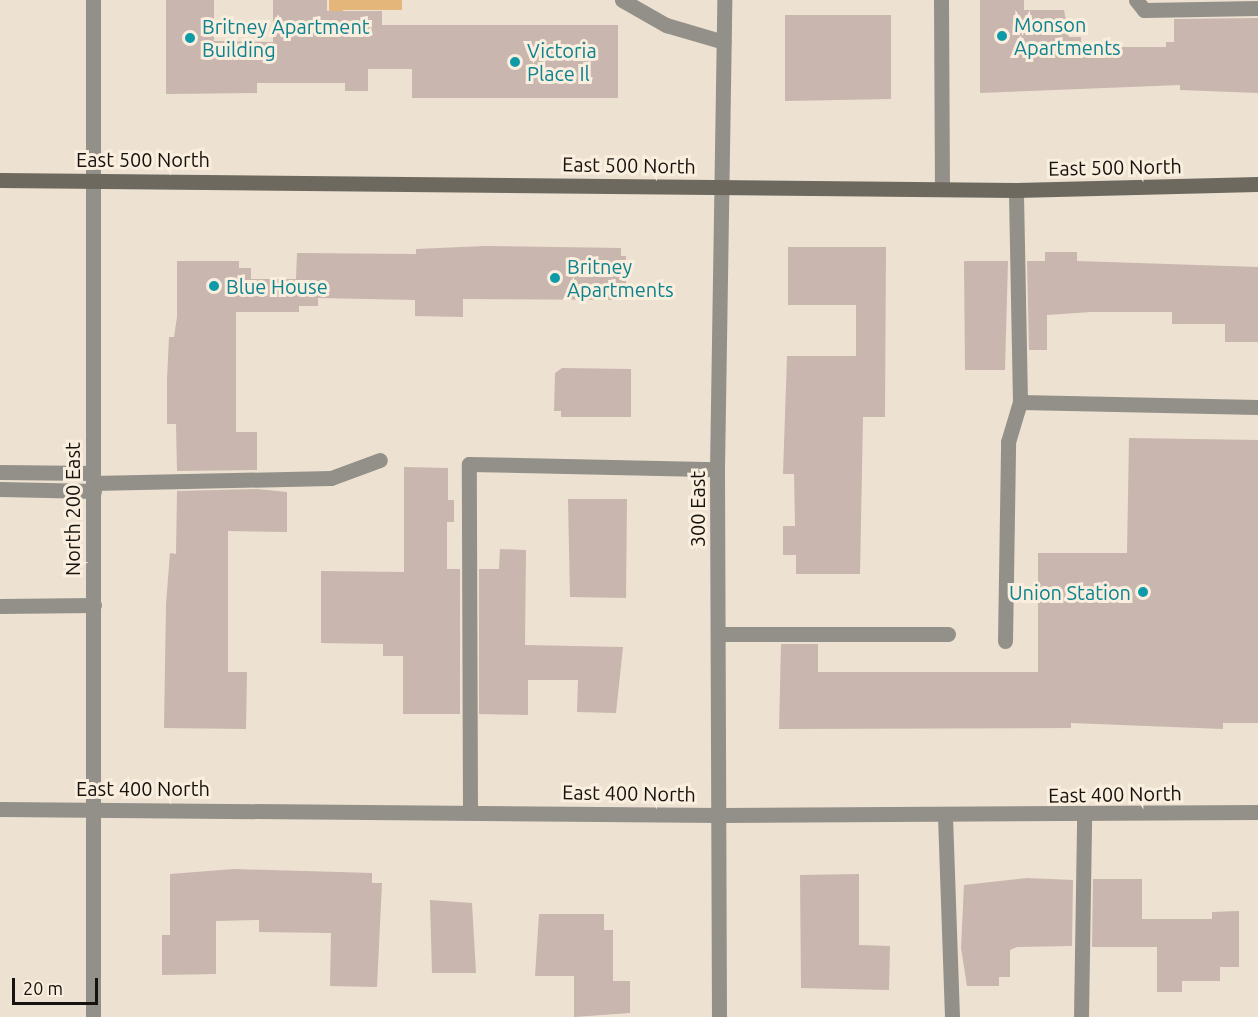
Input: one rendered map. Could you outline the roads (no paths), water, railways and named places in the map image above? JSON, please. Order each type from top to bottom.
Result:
[{"type":"street","name":"North 200 East","points":[[93,0],[90,179],[94,605],[93,1017]]},
{"type":"street","points":[[622,0],[666,25],[724,42]]},
{"type":"street","name":"300 East","points":[[719,1017],[717,469],[724,188],[724,0]]},
{"type":"street","points":[[941,0],[942,189]]},
{"type":"street","points":[[1136,0],[1143,10],[1258,8]]},
{"type":"street","name":"East 500 North","points":[[0,180],[90,179],[1016,190],[1258,184]]},
{"type":"street","points":[[1005,641],[1008,442],[1020,402],[1016,190]]},
{"type":"street","points":[[1020,402],[1258,406]]},
{"type":"street","points":[[0,489],[93,482],[331,478],[380,460]]},
{"type":"street","points":[[470,812],[469,464],[717,469]]},
{"type":"street","points":[[0,472],[93,482]]},
{"type":"street","points":[[0,606],[94,605]]},
{"type":"street","points":[[718,634],[948,634]]},
{"type":"street","name":"East 400 North","points":[[0,809],[945,816],[1258,812]]},
{"type":"street","points":[[945,816],[952,1017]]},
{"type":"street","points":[[1081,1017],[1084,816]]},
{"type":"place","name":"Monson Apartments","points":[[1002,36]]},
{"type":"place","name":"Britney Apartment Building","points":[[190,38]]},
{"type":"place","name":"Victoria Place Il","points":[[515,62]]},
{"type":"place","name":"Britney Apartments","points":[[555,278]]},
{"type":"place","name":"Blue House","points":[[214,286]]},
{"type":"place","name":"Union Station","points":[[1143,592]]}]
